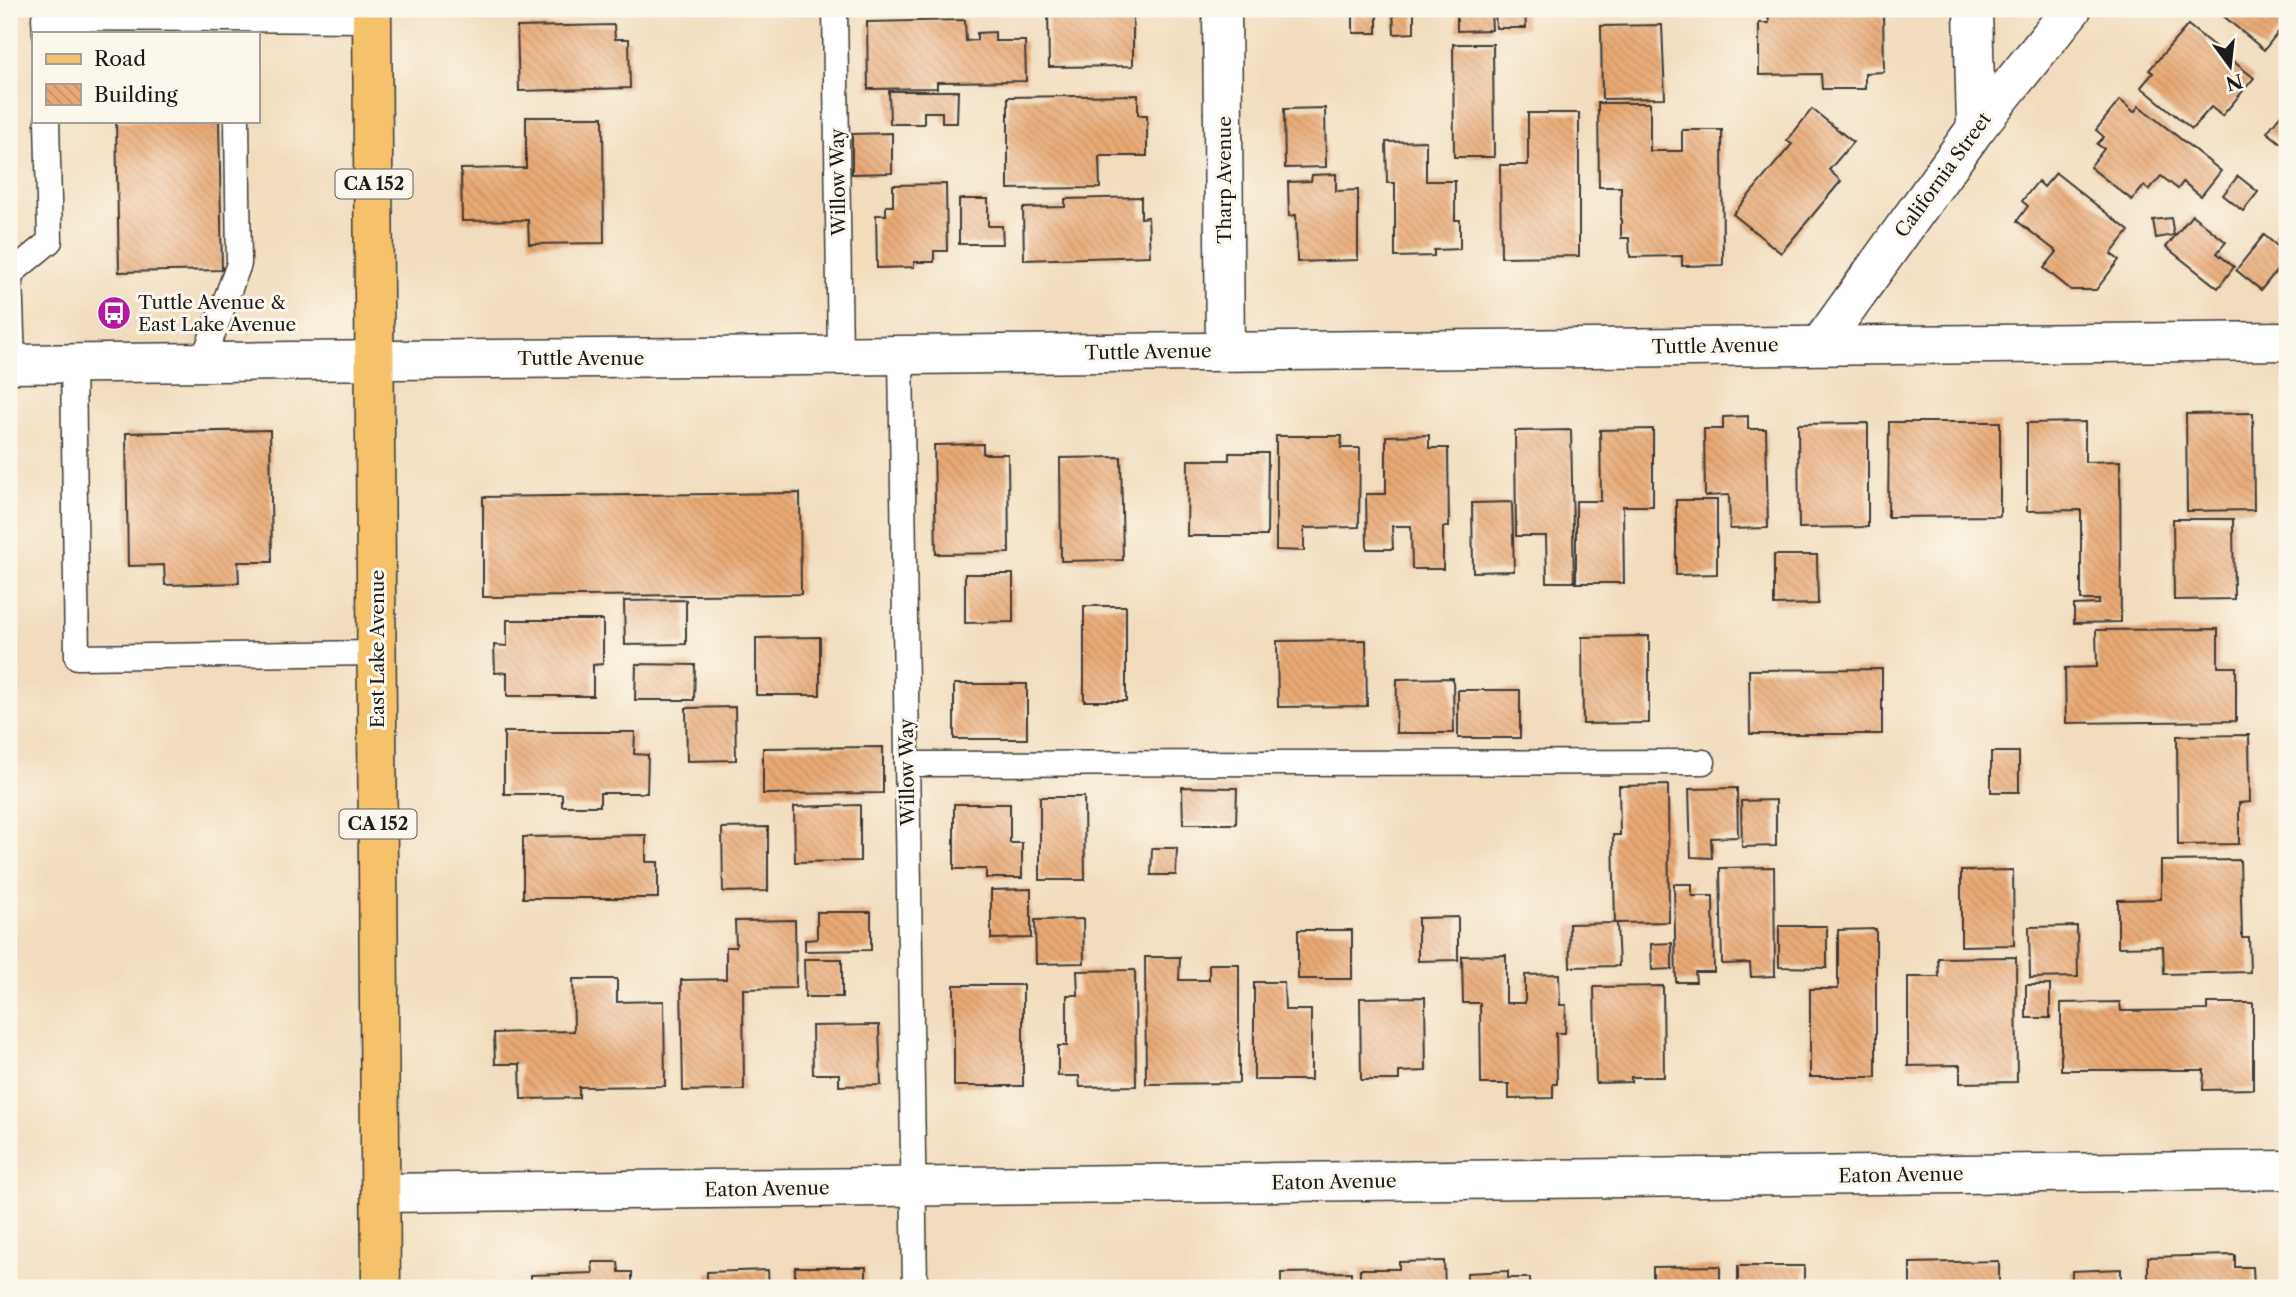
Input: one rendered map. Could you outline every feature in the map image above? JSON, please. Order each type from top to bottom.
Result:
[{"type":"main road","name":"East Lake Avenue","points":[[372,14],[381,1288]]},
{"type":"street","name":"Tharp Avenue","points":[[1222,9],[1225,351]]},
{"type":"street","points":[[1973,9],[1976,128]]},
{"type":"street","name":"California Street","points":[[1820,345],[1976,128],[2072,9]]},
{"type":"street","name":"Tuttle Avenue","points":[[11,364],[2287,341]]},
{"type":"street","name":"Eaton Avenue","points":[[381,1193],[2287,1170]]},
{"type":"lane","name":"Willow Way","points":[[835,9],[840,356]]},
{"type":"lane","points":[[45,32],[44,18],[236,26],[372,14]]},
{"type":"lane","points":[[11,364],[10,274],[50,242],[47,122]]},
{"type":"lane","points":[[203,360],[240,264],[237,122]]},
{"type":"lane","name":"Willow Way","points":[[901,356],[915,1288]]},
{"type":"lane","points":[[73,362],[77,657],[376,653]]},
{"type":"lane","points":[[907,764],[1703,762]]},
{"type":"building","points":[[1353,9],[1377,9],[1377,33],[1353,33]]},
{"type":"building","points":[[1393,9],[1414,9],[1414,33],[1394,34]]},
{"type":"building","points":[[1457,9],[1491,9],[1492,30],[1457,31]]},
{"type":"building","points":[[1495,9],[1525,9],[1526,28],[1496,28]]},
{"type":"building","points":[[1768,9],[1883,9],[1884,72],[1865,73],[1865,89],[1822,89],[1821,74],[1759,75],[1759,23],[1769,23]]},
{"type":"building","points":[[2215,9],[2287,9],[2287,21],[2264,50]]},
{"type":"building","points":[[1133,10],[1133,66],[1049,67],[1048,11]]},
{"type":"building","points":[[965,20],[966,41],[977,40],[977,33],[995,32],[995,41],[1025,41],[1026,81],[937,82],[937,88],[868,89],[867,22]]},
{"type":"building","points":[[614,25],[615,39],[629,39],[630,88],[519,91],[517,27]]},
{"type":"building","points":[[1662,25],[1665,98],[1602,99],[1601,26]]},
{"type":"building","points":[[2188,25],[2254,78],[2222,116],[2211,107],[2192,129],[2141,87],[2153,73],[2149,70]]},
{"type":"building","points":[[1453,44],[1493,44],[1494,157],[1454,157]]},
{"type":"building","points":[[889,91],[958,91],[957,123],[942,123],[942,112],[924,112],[924,124],[890,124]]},
{"type":"building","points":[[1138,95],[1138,115],[1147,115],[1147,156],[1099,156],[1100,188],[1008,189],[1008,97]]},
{"type":"building","points":[[2120,100],[2134,112],[2139,106],[2221,171],[2201,196],[2183,182],[2178,189],[2161,176],[2149,190],[2144,186],[2132,200],[2090,167],[2104,149],[2097,144],[2104,137],[2096,130]]},
{"type":"building","points":[[1598,103],[1650,103],[1650,151],[1682,151],[1682,130],[1722,130],[1723,265],[1682,266],[1682,256],[1630,257],[1629,238],[1621,238],[1621,187],[1599,187]]},
{"type":"building","points":[[2287,107],[2287,148],[2267,132]]},
{"type":"building","points":[[1325,108],[1326,167],[1285,168],[1284,109]]},
{"type":"building","points":[[1812,109],[1853,142],[1829,170],[1841,181],[1781,253],[1733,214],[1792,144],[1787,141]]},
{"type":"building","points":[[1528,113],[1579,113],[1579,256],[1501,257],[1500,165],[1528,165]]},
{"type":"building","points":[[526,117],[603,117],[604,243],[529,244],[528,220],[462,221],[461,169],[526,168]]},
{"type":"building","points":[[116,122],[219,122],[222,270],[119,272]]},
{"type":"building","points":[[892,133],[892,173],[852,174],[852,134]]},
{"type":"building","points":[[1426,141],[1426,181],[1455,181],[1455,220],[1460,220],[1460,249],[1434,250],[1434,256],[1395,257],[1395,183],[1387,183],[1386,142]]},
{"type":"building","points":[[2056,173],[2129,231],[2111,254],[2119,260],[2096,290],[2071,290],[2044,268],[2057,252],[2017,221],[2028,206],[2022,201],[2038,181],[2044,187]]},
{"type":"building","points":[[1336,174],[1336,191],[1358,190],[1358,260],[1297,262],[1296,215],[1289,216],[1288,182],[1311,181],[1312,175]]},
{"type":"building","points":[[2238,176],[2258,192],[2243,211],[2223,195]]},
{"type":"building","points":[[946,184],[947,251],[934,251],[934,262],[914,262],[914,267],[877,268],[876,215],[886,215],[886,206],[893,206],[893,185]]},
{"type":"building","points":[[1141,197],[1141,218],[1148,217],[1150,256],[1024,260],[1023,208],[1065,207],[1065,199]]},
{"type":"building","points":[[959,199],[988,199],[988,226],[1002,226],[1003,244],[959,244]]},
{"type":"building","points":[[2192,215],[2226,242],[2217,253],[2234,267],[2218,288],[2166,247]]},
{"type":"building","points":[[2171,218],[2174,235],[2156,238],[2153,220]]},
{"type":"building","points":[[2287,218],[2287,247],[2278,240],[2285,230],[2281,226]]},
{"type":"building","points":[[2264,235],[2287,254],[2287,258],[2261,290],[2236,270]]},
{"type":"building","points":[[2253,413],[2254,510],[2187,511],[2186,414]]},
{"type":"building","points":[[1748,416],[1748,429],[1766,429],[1768,528],[1730,529],[1729,495],[1705,496],[1704,429],[1723,429],[1723,417]]},
{"type":"building","points":[[1889,422],[2000,422],[2000,516],[1888,517]]},
{"type":"building","points":[[2085,422],[2085,462],[2120,461],[2121,622],[2074,623],[2074,605],[2099,604],[2099,600],[2081,600],[2081,510],[2027,511],[2027,423]]},
{"type":"building","points":[[1868,423],[1868,527],[1799,528],[1798,424]]},
{"type":"building","points":[[1653,429],[1653,506],[1623,506],[1624,583],[1576,583],[1576,501],[1601,501],[1600,430]]},
{"type":"building","points":[[270,430],[272,562],[238,562],[239,583],[165,585],[164,565],[128,566],[126,433]]},
{"type":"building","points":[[1571,430],[1574,582],[1547,582],[1546,536],[1516,536],[1515,431]]},
{"type":"building","points":[[1429,435],[1429,448],[1448,448],[1449,527],[1443,527],[1443,569],[1412,569],[1411,526],[1392,526],[1393,549],[1367,549],[1366,494],[1386,494],[1386,436]]},
{"type":"building","points":[[1276,436],[1342,436],[1341,448],[1360,448],[1359,527],[1304,528],[1304,551],[1276,550]]},
{"type":"building","points":[[983,444],[983,454],[1008,454],[1009,553],[936,554],[934,445]]},
{"type":"building","points":[[1229,453],[1268,453],[1267,536],[1187,536],[1188,460],[1229,460]]},
{"type":"building","points":[[1121,457],[1123,560],[1061,561],[1060,458]]},
{"type":"building","points":[[800,493],[801,594],[483,597],[483,497]]},
{"type":"building","points":[[1676,500],[1717,500],[1717,574],[1676,575]]},
{"type":"building","points":[[1512,502],[1514,571],[1473,572],[1472,503]]},
{"type":"building","points":[[2173,519],[2233,519],[2234,599],[2174,600]]},
{"type":"building","points":[[1774,555],[1817,555],[1818,604],[1774,605]]},
{"type":"building","points":[[965,574],[1013,574],[1013,622],[965,623]]},
{"type":"building","points":[[686,600],[686,644],[625,645],[624,601]]},
{"type":"building","points":[[1084,606],[1126,606],[1126,701],[1084,701]]},
{"type":"building","points":[[507,620],[603,620],[603,664],[593,665],[593,696],[507,696],[507,672],[495,673],[494,645],[507,646]]},
{"type":"building","points":[[2218,629],[2218,667],[2236,667],[2236,721],[2066,723],[2065,668],[2097,667],[2096,630]]},
{"type":"building","points":[[1649,636],[1649,723],[1583,724],[1582,637]]},
{"type":"building","points":[[820,637],[820,695],[756,695],[756,638]]},
{"type":"building","points":[[1366,640],[1367,706],[1278,707],[1277,641]]},
{"type":"building","points":[[636,664],[695,665],[694,700],[635,700]]},
{"type":"building","points":[[1882,669],[1882,734],[1750,734],[1749,670]]},
{"type":"building","points":[[1453,678],[1454,733],[1396,733],[1397,679]]},
{"type":"building","points":[[954,684],[1027,684],[1027,739],[954,739]]},
{"type":"building","points":[[1458,690],[1520,690],[1520,738],[1458,738]]},
{"type":"building","points":[[735,707],[736,760],[687,761],[686,708]]},
{"type":"building","points":[[504,732],[635,732],[634,754],[648,755],[647,793],[600,793],[600,806],[562,806],[562,794],[504,794]]},
{"type":"building","points":[[2249,735],[2250,802],[2239,803],[2239,844],[2178,845],[2177,736]]},
{"type":"building","points":[[883,747],[883,793],[763,794],[763,748]]},
{"type":"building","points":[[1991,752],[2019,752],[2019,792],[1991,792]]},
{"type":"building","points":[[1668,785],[1669,922],[1617,923],[1619,966],[1570,967],[1569,924],[1615,923],[1613,835],[1620,835],[1619,786]]},
{"type":"building","points":[[1182,787],[1237,788],[1236,824],[1183,824]]},
{"type":"building","points":[[1737,788],[1738,837],[1711,838],[1712,858],[1691,857],[1689,789]]},
{"type":"building","points":[[1040,797],[1084,797],[1085,880],[1040,880]]},
{"type":"building","points":[[1776,800],[1776,846],[1742,847],[1741,801]]},
{"type":"building","points":[[954,804],[1010,804],[1010,843],[1022,843],[1022,878],[986,878],[986,869],[954,869]]},
{"type":"building","points":[[860,805],[860,861],[795,862],[794,807]]},
{"type":"building","points":[[768,827],[768,891],[723,892],[722,828]]},
{"type":"building","points":[[646,835],[646,862],[658,862],[658,898],[523,898],[523,837]]},
{"type":"building","points":[[1152,848],[1177,848],[1176,875],[1151,875]]},
{"type":"building","points":[[2240,860],[2242,938],[2249,938],[2250,972],[2164,974],[2163,946],[2118,947],[2118,900],[2161,899],[2161,861]]},
{"type":"building","points":[[1774,867],[1775,976],[1751,977],[1750,963],[1722,964],[1720,868]]},
{"type":"building","points":[[2013,870],[2014,945],[1961,946],[1961,871]]},
{"type":"building","points":[[1674,884],[1692,884],[1692,896],[1713,896],[1714,972],[1695,972],[1696,982],[1676,982]]},
{"type":"building","points":[[1031,889],[1031,938],[991,939],[991,890]]},
{"type":"building","points":[[817,912],[871,912],[871,950],[805,951],[805,940],[817,939]]},
{"type":"building","points":[[1458,917],[1458,960],[1418,961],[1418,918]]},
{"type":"building","points":[[1083,919],[1084,963],[1036,964],[1035,920]]},
{"type":"building","points":[[795,920],[796,988],[743,989],[744,1090],[683,1091],[681,980],[726,979],[726,947],[736,947],[735,921]]},
{"type":"building","points":[[1779,926],[1827,926],[1827,968],[1779,967]]},
{"type":"building","points":[[2077,926],[2078,977],[2030,978],[2029,927]]},
{"type":"building","points":[[1876,929],[1876,1077],[1810,1077],[1810,989],[1838,989],[1838,930]]},
{"type":"building","points":[[1298,930],[1352,930],[1352,979],[1298,979]]},
{"type":"building","points":[[1672,943],[1672,969],[1652,970],[1651,944]]},
{"type":"building","points":[[1506,955],[1506,1003],[1525,1003],[1525,975],[1559,974],[1560,1005],[1566,1005],[1565,1033],[1556,1033],[1557,1084],[1553,1084],[1553,1098],[1509,1099],[1509,1084],[1481,1084],[1480,1003],[1463,1003],[1462,956]]},
{"type":"building","points":[[1145,957],[1180,957],[1179,980],[1209,980],[1209,964],[1239,964],[1239,1083],[1146,1084]]},
{"type":"building","points":[[2016,957],[2017,1082],[1960,1083],[1960,1065],[1908,1066],[1908,977],[1939,977],[1938,958]]},
{"type":"building","points":[[804,959],[842,959],[842,997],[805,997]]},
{"type":"building","points":[[1135,970],[1136,1086],[1080,1087],[1079,1076],[1058,1076],[1058,1046],[1067,1046],[1067,995],[1078,995],[1077,971]]},
{"type":"building","points":[[573,979],[617,979],[617,1002],[664,1001],[665,1086],[579,1087],[579,1098],[521,1099],[520,1064],[495,1064],[494,1033],[574,1031]]},
{"type":"building","points":[[1254,982],[1284,982],[1285,1010],[1311,1010],[1311,1080],[1254,1080]]},
{"type":"building","points":[[954,985],[1023,985],[1023,1086],[954,1086]]},
{"type":"building","points":[[2026,985],[2050,985],[2050,1018],[2026,1018]]},
{"type":"building","points":[[1663,986],[1664,1077],[1631,1077],[1631,1082],[1596,1083],[1594,987]]},
{"type":"building","points":[[1425,997],[1426,1071],[1399,1072],[1399,1080],[1361,1080],[1360,998]]},
{"type":"building","points":[[2120,1002],[2121,1011],[2207,1010],[2207,1003],[2253,1003],[2253,1089],[2203,1090],[2204,1070],[2061,1070],[2061,1003]]},
{"type":"building","points":[[879,1025],[881,1085],[839,1086],[839,1074],[813,1074],[812,1026]]},
{"type":"building","points":[[2235,1255],[2235,1267],[2253,1267],[2254,1288],[2148,1288],[2148,1257]]},
{"type":"building","points":[[1444,1261],[1445,1288],[1360,1288],[1360,1269],[1399,1269],[1399,1262]]},
{"type":"building","points":[[1999,1261],[1999,1288],[1910,1288],[1910,1263]]},
{"type":"building","points":[[592,1262],[618,1262],[619,1272],[632,1272],[632,1288],[531,1288],[531,1275],[593,1273]]},
{"type":"building","points":[[1720,1266],[1720,1288],[1653,1288],[1653,1267]]},
{"type":"building","points":[[1738,1266],[1804,1266],[1804,1288],[1738,1288]]},
{"type":"building","points":[[795,1267],[866,1267],[866,1288],[795,1288]]},
{"type":"building","points":[[2121,1269],[2121,1288],[2072,1288],[2072,1271]]},
{"type":"building","points":[[768,1270],[769,1288],[707,1288],[707,1272]]},
{"type":"building","points":[[1508,1271],[1508,1278],[1530,1278],[1530,1288],[1467,1288],[1467,1273]]},
{"type":"building","points":[[1351,1272],[1351,1288],[1281,1288],[1281,1273]]},
{"type":"place","name":"Tuttle Avenue & East Lake Avenue","points":[[114,313]]}]
